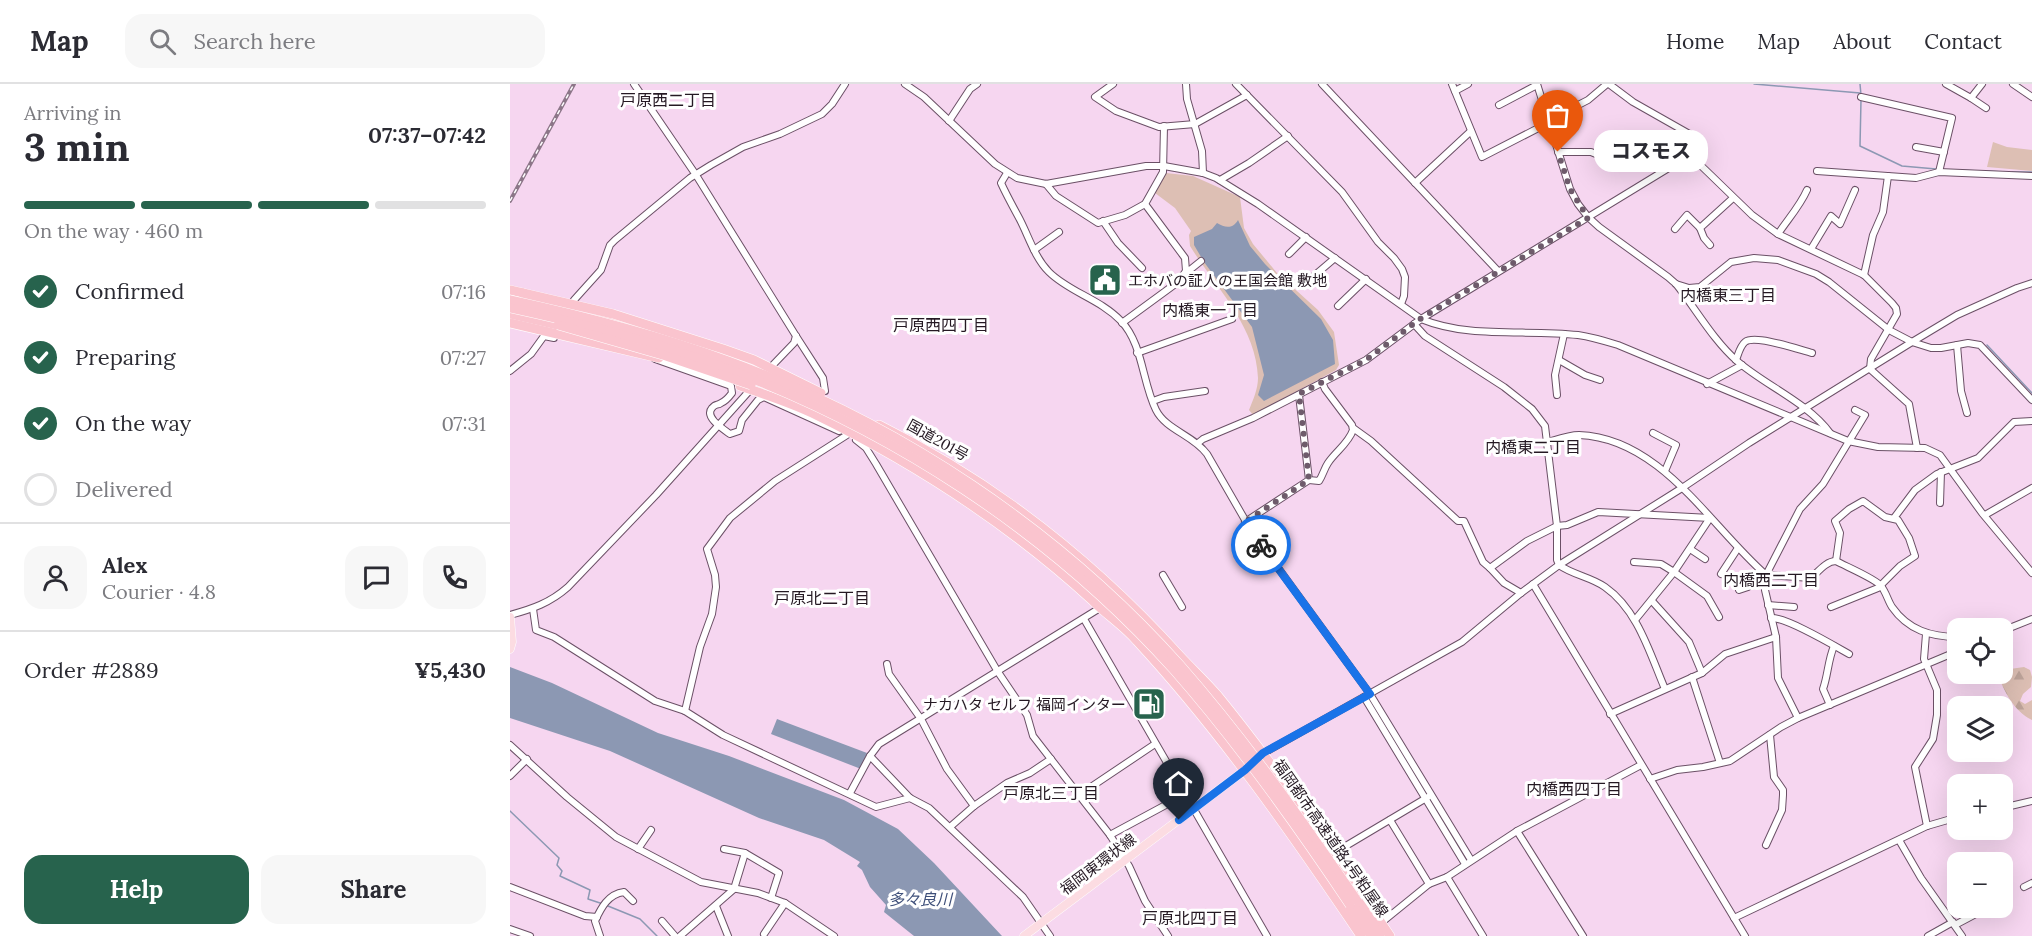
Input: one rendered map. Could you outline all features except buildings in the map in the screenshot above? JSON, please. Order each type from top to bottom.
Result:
[{"type":"highway","points":[[510,290],[613,315],[754,360],[821,393],[863,420]]},
{"type":"highway","points":[[510,298],[614,325],[727,360],[863,420]]},
{"type":"highway","name":"国道201号","points":[[510,298],[626,323],[766,372],[925,447],[969,474],[1037,522],[1073,550],[1161,635],[1216,693],[1263,753],[1390,936]]},
{"type":"highway","name":"福岡都市高速道路4号粕屋線","points":[[510,308],[648,342],[711,363],[807,401],[917,460],[998,512],[1107,603],[1172,669],[1232,739],[1380,936]]},
{"type":"highway","points":[[510,314],[558,325],[705,368],[829,415],[831,413]]},
{"type":"highway","points":[[510,323],[666,360],[812,413],[947,487],[1013,534],[1060,571],[1136,639],[1245,770],[1361,936]]},
{"type":"highway","name":"福岡都市高速道路4号粕屋線","points":[[863,420],[919,452],[1002,505],[1069,558],[1180,665],[1251,751],[1354,904],[1371,936]]},
{"type":"main road","points":[[510,616],[512,642],[510,650]]},
{"type":"main road","name":"福岡東環状線","points":[[1024,936],[1245,770]]},
{"type":"street","points":[[633,84],[696,175],[823,378],[825,391]]},
{"type":"street","points":[[574,300],[601,270],[610,245],[696,175],[743,147],[780,134],[822,114],[845,84]]},
{"type":"street","points":[[905,84],[924,97],[1007,173],[1031,182],[1046,184],[1146,166],[1164,166],[1203,173],[1220,180],[1306,237],[1420,319],[1440,327],[1564,334],[1600,339],[1848,441],[1878,447],[1932,450],[1940,455],[2032,573]]},
{"type":"street","points":[[949,121],[970,89],[976,84]]},
{"type":"street","points":[[1113,84],[1095,97],[1098,101],[1116,111],[1159,127],[1195,124],[1247,95]]},
{"type":"street","points":[[1186,84],[1187,99],[1202,151],[1203,173]]},
{"type":"street","points":[[1236,84],[1342,192],[1378,242],[1402,269],[1405,286],[1401,304]]},
{"type":"street","points":[[1322,84],[1498,271]]},
{"type":"street","points":[[1198,443],[1366,360],[1420,319],[1690,155],[1693,136],[1633,102],[1608,84],[1588,100],[1482,157],[1453,88],[1468,84]]},
{"type":"street","points":[[1946,84],[1986,108]]},
{"type":"street","points":[[1971,98],[1982,84]]},
{"type":"street","points":[[1499,105],[1537,85],[1570,189],[1588,218],[1676,284],[1736,360],[1804,409],[1824,425],[1830,434]]},
{"type":"street","points":[[2016,85],[2032,97]]},
{"type":"street","points":[[1862,97],[1952,118],[1939,172]]},
{"type":"street","points":[[1046,184],[1056,196],[1098,222],[1135,211],[1145,204],[1163,172],[1164,126]]},
{"type":"street","points":[[1415,183],[1471,131]]},
{"type":"street","points":[[1220,180],[1288,136]]},
{"type":"street","points":[[1916,147],[1944,152]]},
{"type":"street","points":[[1558,152],[1591,152],[1608,159]]},
{"type":"street","points":[[1690,155],[1752,215],[1778,234],[1864,275],[1896,308],[1897,314],[1871,358],[1870,369]]},
{"type":"street","points":[[1817,171],[1916,178],[1939,172],[2032,176]]},
{"type":"street","points":[[1007,173],[1001,183],[1034,250],[1048,272],[1112,313],[1122,322],[1137,353],[1160,417],[1198,443],[1207,454],[1245,522],[1367,695],[1468,862]]},
{"type":"street","points":[[1864,275],[1873,235],[1883,212],[1888,176]]},
{"type":"street","points":[[1778,234],[1793,211],[1800,205],[1807,190]]},
{"type":"street","points":[[1811,249],[1831,216],[1840,224],[1856,190]]},
{"type":"street","points":[[1700,228],[1733,198]]},
{"type":"street","points":[[1145,204],[1185,258],[1186,270]]},
{"type":"street","points":[[1675,228],[1687,215],[1700,228],[1710,245]]},
{"type":"street","points":[[1103,221],[1118,243],[1142,268]]},
{"type":"street","points":[[1034,250],[1059,232]]},
{"type":"street","points":[[1289,254],[1306,237]]},
{"type":"street","points":[[1308,281],[1335,258]]},
{"type":"street","points":[[1676,284],[1689,288],[1700,287],[1731,262],[1754,258],[1778,260],[1815,274],[1829,282],[1889,330],[1912,342],[1931,348],[1975,342],[2032,400]]},
{"type":"street","points":[[1122,322],[1178,282],[1186,270],[1201,261]]},
{"type":"street","points":[[1338,306],[1366,279]]},
{"type":"street","points":[[1245,770],[1263,753],[1462,642],[1559,565],[1790,417],[1957,315],[2017,288],[2032,284]]},
{"type":"street","points":[[1137,353],[1232,319]]},
{"type":"street","points":[[1414,324],[1425,336],[1532,409],[1545,426],[1557,526],[1559,565],[1605,587],[1635,620],[1665,689]]},
{"type":"street","points":[[1557,396],[1555,375],[1564,334]]},
{"type":"street","points":[[510,371],[531,354],[544,336],[658,360],[731,386],[732,393],[723,403],[711,409],[712,418],[730,434],[739,431],[742,420],[764,397],[847,435],[866,448],[998,672],[1027,715],[1033,736],[1110,835],[1125,859],[1145,901],[1168,936]]},
{"type":"street","points":[[510,616],[553,599],[568,587],[656,495],[794,343],[796,336]]},
{"type":"street","points":[[1736,360],[1743,345],[1752,339],[1778,343],[1812,353]]},
{"type":"street","points":[[1957,345],[1961,392],[1966,413]]},
{"type":"street","points":[[1558,360],[1585,375],[1600,380]]},
{"type":"street","points":[[1707,384],[1742,365]]},
{"type":"street","points":[[1870,369],[1909,404],[1917,448]]},
{"type":"street","points":[[1322,382],[1353,428],[1371,441],[1458,520],[1464,521],[1483,562],[1504,583],[1521,593]]},
{"type":"street","points":[[1153,401],[1164,397],[1205,391]]},
{"type":"street","points":[[1299,394],[1309,480]]},
{"type":"street","points":[[1739,590],[1748,587],[1765,574],[1800,509],[1823,484],[1865,415],[1855,410]]},
{"type":"street","points":[[1894,518],[1915,490],[1941,472],[1978,458],[2014,422],[2032,421]]},
{"type":"street","points":[[1245,522],[1309,480],[1319,481],[1331,459],[1351,435],[1353,428]]},
{"type":"street","points":[[1653,433],[1676,445],[1665,471]]},
{"type":"street","points":[[685,711],[700,647],[712,614],[716,587],[707,549],[730,518],[774,481],[847,435]]},
{"type":"street","points":[[1548,442],[1578,435],[1611,440],[1648,457],[1665,471],[1765,574],[1811,578],[1827,564],[1836,561],[1881,585],[1892,606],[1903,620],[1926,634],[1947,636]]},
{"type":"street","points":[[1940,502],[1941,472]]},
{"type":"street","points":[[1985,515],[2032,488]]},
{"type":"street","points":[[1831,607],[1878,588],[1900,566],[1915,556],[1902,525],[1894,518],[1885,517],[1863,501],[1848,509],[1835,521],[1840,533],[1836,561]]},
{"type":"street","points":[[1490,568],[1527,541],[1557,526],[1567,525],[1598,512],[1710,518]]},
{"type":"street","points":[[1635,620],[1652,602],[1710,518]]},
{"type":"street","points":[[1721,574],[1738,548]]},
{"type":"street","points":[[1690,549],[1706,559]]},
{"type":"street","points":[[1634,562],[1661,564],[1674,572],[1707,596],[1719,617]]},
{"type":"street","points":[[1765,574],[1765,590],[1776,637],[1778,678],[1798,718]]},
{"type":"street","points":[[1163,575],[1182,608]]},
{"type":"street","points":[[1533,584],[1745,936]]},
{"type":"street","points":[[1652,602],[1689,642],[1702,673]]},
{"type":"street","points":[[1768,605],[1794,607]]},
{"type":"street","points":[[850,793],[879,744],[1100,608]]},
{"type":"street","points":[[532,609],[536,630],[554,638],[655,701],[685,711],[723,735],[876,807],[910,798]]},
{"type":"street","points":[[1771,618],[1782,620],[1849,654]]},
{"type":"street","points":[[1084,619],[1267,936]]},
{"type":"street","points":[[2013,627],[2032,619]]},
{"type":"street","points":[[1926,634],[1924,659],[1937,690],[1937,716],[1933,739],[1915,767],[1927,826]]},
{"type":"street","points":[[1610,714],[1702,673],[1725,654],[1776,637]]},
{"type":"street","points":[[1830,705],[1823,689],[1829,672],[1829,657],[1834,646]]},
{"type":"street","points":[[1650,779],[1677,770],[1730,761],[1798,718],[1947,656]]},
{"type":"street","points":[[887,664],[889,674],[921,718],[947,770],[974,806]]},
{"type":"street","points":[[1692,677],[1720,763]]},
{"type":"street","points":[[1766,845],[1782,810],[1783,795],[1783,789],[1774,777],[1770,735]]},
{"type":"street","points":[[1079,795],[1155,744]]},
{"type":"street","points":[[510,745],[567,797],[616,837],[701,882],[785,903],[831,935]]},
{"type":"street","points":[[870,756],[910,798],[929,808],[1023,897],[1050,936]]},
{"type":"street","points":[[510,776],[527,759]]},
{"type":"street","points":[[950,827],[1006,783],[1030,774],[1051,759]]},
{"type":"street","points":[[1381,923],[1429,884],[1447,877],[1517,831],[1641,765]]},
{"type":"street","points":[[1110,835],[1186,795]]},
{"type":"street","points":[[1334,853],[1429,796]]},
{"type":"street","points":[[2013,805],[2032,801]]},
{"type":"street","points":[[1390,820],[1429,884]]},
{"type":"street","points":[[1734,918],[1927,826],[1947,820]]},
{"type":"street","points":[[638,849],[651,830]]},
{"type":"street","points":[[1517,831],[1583,936]]},
{"type":"street","points":[[1899,840],[1917,872],[1962,936]]},
{"type":"street","points":[[724,849],[745,853],[779,873],[771,898]]},
{"type":"street","points":[[680,936],[734,889],[745,853]]},
{"type":"street","points":[[1447,877],[1483,936]]},
{"type":"street","points":[[2024,887],[2032,883]]},
{"type":"street","points":[[510,887],[585,916],[597,917]]},
{"type":"street","points":[[600,936],[595,921],[602,907],[618,892],[624,891],[633,901]]},
{"type":"street","points":[[764,934],[785,903]]},
{"type":"street","points":[[716,906],[728,936]]},
{"type":"street","points":[[1928,936],[1965,918]]},
{"type":"street","points":[[662,921],[675,936]]},
{"type":"street","points":[[510,928],[530,936]]},
{"type":"green space","points":[[1993,142],[2007,147],[2032,150],[2032,171],[1987,167]]},
{"type":"green space","points":[[1166,173],[1193,176],[1240,197],[1244,228],[1253,244],[1277,273],[1318,310],[1334,332],[1339,365],[1336,370],[1253,415],[1249,410],[1258,378],[1256,359],[1250,341],[1233,308],[1190,246],[1191,231],[1175,208],[1155,193]]},
{"type":"green space","points":[[2024,667],[2030,670],[2031,687],[2023,694],[2020,701],[2025,704],[2032,700],[2032,720],[2020,712],[2013,704],[2013,696],[2008,696],[2003,688],[2002,684],[2013,684],[2013,669]]},
{"type":"water","points":[[1238,220],[1250,246],[1321,319],[1333,340],[1335,364],[1264,401],[1258,395],[1264,375],[1252,327],[1194,245],[1194,237],[1212,229],[1217,223],[1229,227]]},
{"type":"water","name":"多々良川","points":[[510,667],[552,683],[658,733],[729,756],[844,800],[898,829],[934,863],[1002,936],[914,936],[884,912],[886,905],[870,887],[862,870],[857,866],[860,862],[824,840],[759,818],[610,751],[510,718]]},
{"type":"water","points":[[777,719],[867,753],[861,769],[771,734]]},
{"type":"waterway","points":[[1754,84],[1860,93]]},
{"type":"waterway","points":[[1860,84],[1861,95]]},
{"type":"waterway","points":[[1861,100],[1860,146],[1902,166],[1936,169]]},
{"type":"waterway","points":[[1956,170],[2005,172]]},
{"type":"waterway","points":[[2012,172],[2032,172]]},
{"type":"waterway","points":[[1987,345],[2032,393]]},
{"type":"waterway","points":[[510,811],[559,858],[557,865],[562,871],[560,876],[590,890],[588,899],[603,904]]},
{"type":"waterway","points":[[608,906],[640,919],[657,936]]},
{"type":"railway","points":[[510,201],[574,84]]},
{"type":"way so far","points":[[1261,545],[1245,522],[1309,480],[1299,394],[1366,360],[1420,319],[1588,218],[1570,189],[1558,152]]},
{"type":"place","name":"コスモス","points":[[1558,152]]},
{"type":"place","name":"エホバの証人の王国会館 敷地","points":[[1105,280]]},
{"type":"place","name":"ナカハタ セルフ 福岡インター","points":[[1149,704]]},
{"type":"district","name":"戸原西二丁目","points":[[668,100]]},
{"type":"district","name":"内橋東三丁目","points":[[1728,295]]},
{"type":"district","name":"内橋東一丁目","points":[[1210,310]]},
{"type":"district","name":"戸原西四丁目","points":[[941,325]]},
{"type":"district","name":"内橋東二丁目","points":[[1533,447]]},
{"type":"district","name":"内橋西二丁目","points":[[1771,580]]},
{"type":"district","name":"戸原北二丁目","points":[[822,598]]},
{"type":"district","name":"内橋西四丁目","points":[[1574,789]]},
{"type":"district","name":"戸原北三丁目","points":[[1051,793]]},
{"type":"district","name":"戸原北四丁目","points":[[1190,918]]},
{"type":"route","points":[[1179,820],[1273,746],[1370,694],[1261,545]]}]
